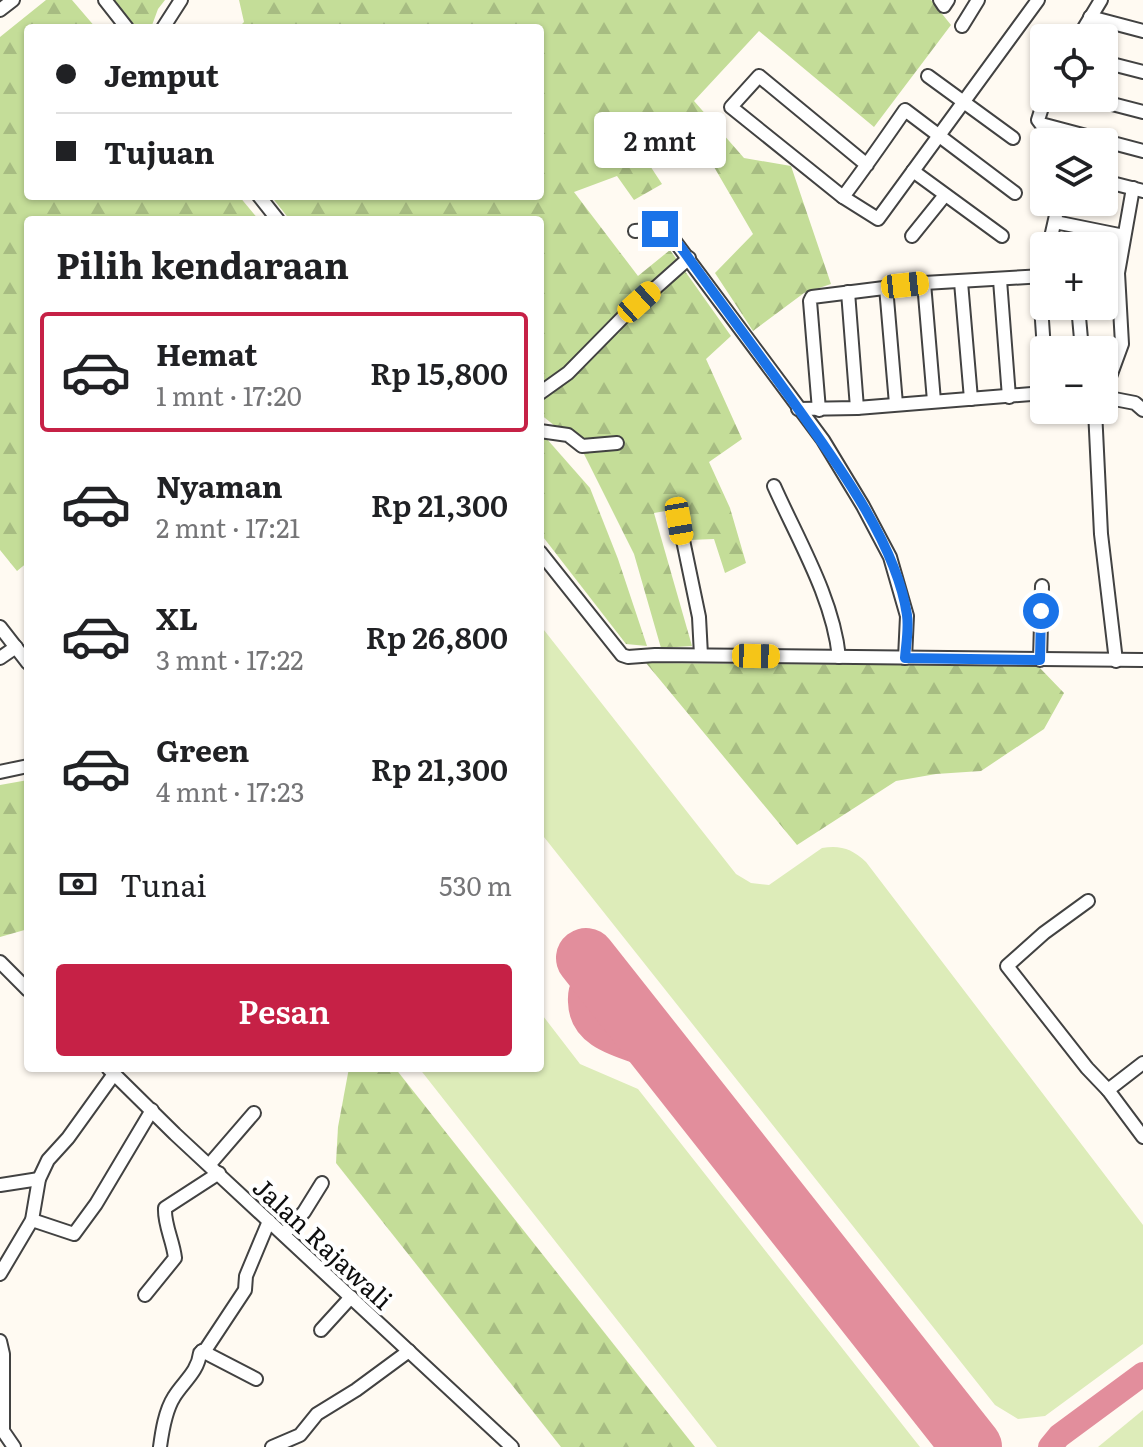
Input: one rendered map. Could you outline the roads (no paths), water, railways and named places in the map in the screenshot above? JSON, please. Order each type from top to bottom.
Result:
[{"type":"street","points":[[0,10],[13,0]]},
{"type":"street","points":[[105,0],[124,24]]},
{"type":"street","points":[[166,24],[181,0]]},
{"type":"street","points":[[940,0],[944,6],[948,0]]},
{"type":"street","points":[[962,26],[978,0]]},
{"type":"street","points":[[867,165],[759,76],[731,107],[843,197],[878,219],[1038,0]]},
{"type":"street","points":[[1086,24],[1101,0]]},
{"type":"street","points":[[1090,17],[1143,31]]},
{"type":"street","points":[[1118,66],[1143,72]]},
{"type":"street","points":[[928,76],[1013,138]]},
{"type":"street","points":[[1118,106],[1143,112]]},
{"type":"street","points":[[843,197],[905,110],[1015,193]]},
{"type":"street","points":[[1041,112],[1038,120],[1052,128]]},
{"type":"street","points":[[1118,145],[1143,151]]},
{"type":"street","points":[[913,171],[1002,236]]},
{"type":"street","points":[[1118,184],[1138,189],[1124,236],[1118,273],[1122,344],[1118,355]]},
{"type":"street","points":[[912,236],[945,195]]},
{"type":"street","points":[[262,200],[275,216]]},
{"type":"street","points":[[1052,232],[1056,216]]},
{"type":"street","points":[[1055,222],[1124,236]]},
{"type":"street","points":[[635,231],[660,229],[668,232],[823,440],[890,557],[907,616],[905,658]]},
{"type":"street","points":[[544,390],[568,373],[625,315],[689,258]]},
{"type":"street","points":[[819,410],[811,299],[814,296],[1030,275]]},
{"type":"street","points":[[1000,280],[1009,397]]},
{"type":"street","points":[[961,282],[971,399]]},
{"type":"street","points":[[924,283],[934,401]]},
{"type":"street","points":[[886,287],[896,404]]},
{"type":"street","points":[[848,292],[857,408]]},
{"type":"street","points":[[798,409],[857,408],[1030,395]]},
{"type":"street","points":[[1118,399],[1135,403],[1143,410]]},
{"type":"street","points":[[1096,424],[1101,534],[1116,661]]},
{"type":"street","points":[[544,432],[568,435],[582,446],[617,443]]},
{"type":"street","points":[[774,486],[819,587],[837,637],[839,657]]},
{"type":"street","points":[[679,521],[699,617],[701,655]]},
{"type":"street","points":[[544,557],[625,657],[701,655],[1143,660]]},
{"type":"street","points":[[1040,660],[1042,586]]},
{"type":"street","points":[[0,627],[24,658]]},
{"type":"street","points":[[0,658],[16,647]]},
{"type":"street","points":[[0,772],[24,767]]},
{"type":"street","points":[[1088,901],[1044,933],[1007,966],[1143,1137]]},
{"type":"street","points":[[0,962],[24,986]]},
{"type":"street","points":[[1108,1090],[1143,1063]]},
{"type":"street","points":[[0,1274],[32,1220],[39,1179],[48,1160],[68,1138],[110,1072]]},
{"type":"street","name":"Jalan Rajawali","points":[[112,1072],[512,1447]]},
{"type":"street","points":[[32,1220],[74,1234],[96,1204],[152,1110]]},
{"type":"street","points":[[145,1295],[175,1258],[174,1242],[165,1221],[165,1208],[214,1169],[254,1113]]},
{"type":"street","points":[[0,1185],[39,1179]]},
{"type":"street","points":[[284,1234],[304,1212],[322,1183]]},
{"type":"street","points":[[160,1447],[161,1430],[172,1399],[199,1365],[200,1353],[245,1290],[246,1276],[269,1221]]},
{"type":"street","points":[[321,1330],[351,1297]]},
{"type":"street","points":[[0,1341],[3,1354],[3,1431],[14,1447]]},
{"type":"street","points":[[202,1351],[256,1379]]},
{"type":"street","points":[[272,1447],[300,1435],[317,1414],[409,1351]]}]
